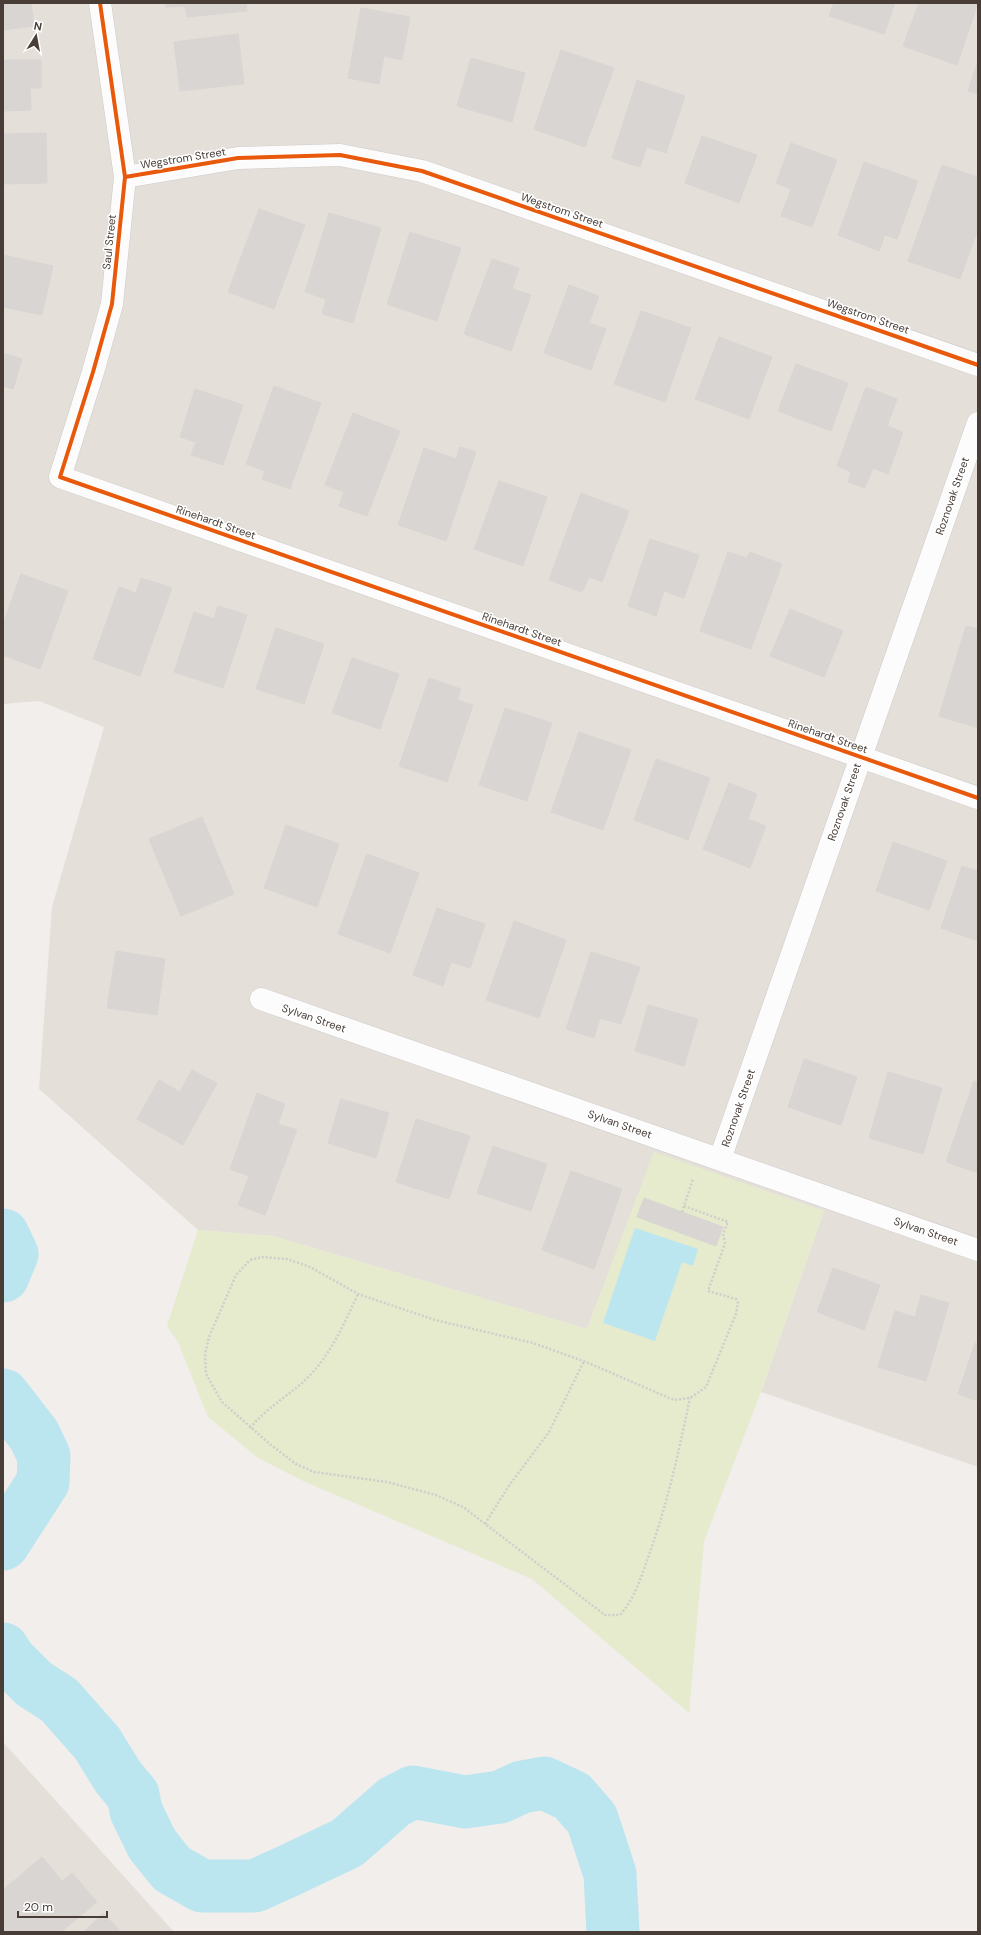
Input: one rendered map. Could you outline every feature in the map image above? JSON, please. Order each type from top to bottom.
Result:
[{"type":"street","name":"Saul Street","points":[[60,477],[94,372],[112,304],[125,177],[100,3]]},
{"type":"street","name":"Wegstrom Street","points":[[125,177],[238,158],[340,155],[422,171],[978,365]]},
{"type":"street","name":"Roznovak Street","points":[[720,1159],[978,423]]},
{"type":"street","name":"Rinehardt Street","points":[[60,477],[978,798]]},
{"type":"street","name":"Sylvan Street","points":[[261,999],[978,1250]]},
{"type":"path","points":[[682,1212],[696,1173]]},
{"type":"path","points":[[684,1206],[728,1222],[723,1234],[725,1244],[708,1291],[736,1299],[738,1303],[736,1314],[706,1387],[690,1398],[674,1400],[584,1361],[532,1343],[435,1320],[358,1294],[310,1267],[287,1259],[262,1257],[250,1260],[236,1275],[209,1337],[205,1354],[206,1374],[222,1402],[250,1428],[296,1464],[314,1472],[387,1482],[436,1495],[463,1507],[605,1615],[620,1615],[628,1605],[640,1582],[664,1511],[690,1398]]},
{"type":"path","points":[[250,1428],[259,1417],[277,1401],[301,1384],[324,1359],[340,1332],[358,1294]]},
{"type":"path","points":[[485,1524],[508,1487],[549,1432],[584,1361]]},
{"type":"shaded area","points":[[3,3],[978,3],[978,1467],[761,1392],[824,1211],[654,1153],[587,1329],[273,1236],[198,1230],[39,1089],[52,907],[104,727],[39,701],[3,704]]},
{"type":"shaded area","points":[[3,1742],[174,1932],[3,1932]]},
{"type":"green space","points":[[654,1152],[824,1211],[761,1392],[704,1541],[689,1713],[532,1579],[303,1481],[258,1458],[208,1417],[178,1342],[167,1326],[198,1230],[273,1236],[587,1329]]},
{"type":"water","points":[[635,1228],[698,1249],[693,1266],[682,1262],[655,1341],[603,1323]]},
{"type":"building","points":[[3,3],[31,3],[34,26],[3,30]]},
{"type":"building","points":[[166,3],[246,3],[247,11],[187,17],[185,6],[166,7]]},
{"type":"building","points":[[834,3],[895,3],[884,34],[829,16]]},
{"type":"building","points":[[919,3],[978,3],[957,65],[903,46]]},
{"type":"building","points":[[361,8],[410,17],[402,60],[384,56],[379,84],[348,78]]},
{"type":"building","points":[[238,34],[244,84],[180,91],[174,42]]},
{"type":"building","points":[[561,50],[614,68],[585,147],[534,129]]},
{"type":"building","points":[[471,58],[525,73],[512,122],[457,106]]},
{"type":"building","points":[[3,60],[41,60],[41,88],[30,88],[31,110],[3,111]]},
{"type":"building","points":[[978,61],[978,94],[968,91]]},
{"type":"building","points":[[637,80],[685,96],[666,153],[647,147],[640,167],[612,158]]},
{"type":"building","points":[[46,133],[47,183],[3,184],[3,134]]},
{"type":"building","points":[[702,136],[757,155],[739,203],[685,183]]},
{"type":"building","points":[[791,143],[837,160],[812,227],[781,216],[791,189],[776,183]]},
{"type":"building","points":[[864,162],[918,181],[897,239],[885,235],[879,251],[838,235]]},
{"type":"building","points":[[942,165],[978,177],[978,229],[960,279],[908,261]]},
{"type":"building","points":[[259,209],[305,225],[274,309],[228,292]]},
{"type":"building","points":[[329,213],[381,228],[353,323],[322,314],[326,299],[305,292]]},
{"type":"building","points":[[410,232],[461,248],[437,321],[387,304]]},
{"type":"building","points":[[3,255],[53,266],[42,315],[3,307]]},
{"type":"building","points":[[492,259],[519,268],[512,289],[531,295],[511,351],[464,334]]},
{"type":"building","points":[[569,285],[599,296],[589,323],[606,329],[591,370],[544,353]]},
{"type":"building","points":[[641,311],[691,328],[665,402],[614,384]]},
{"type":"building","points":[[719,337],[772,357],[749,419],[695,399]]},
{"type":"building","points":[[3,353],[22,359],[13,389],[3,386]]},
{"type":"building","points":[[796,364],[848,383],[831,431],[778,411]]},
{"type":"building","points":[[274,386],[321,403],[290,489],[262,479],[265,471],[246,464]]},
{"type":"building","points":[[866,387],[897,399],[887,426],[903,432],[888,474],[873,468],[865,488],[848,482],[851,472],[837,466]]},
{"type":"building","points":[[195,389],[243,405],[223,465],[191,455],[196,442],[180,437]]},
{"type":"building","points":[[353,413],[400,431],[367,516],[339,506],[344,492],[325,485]]},
{"type":"building","points":[[460,447],[476,452],[446,541],[398,525],[424,448],[456,459]]},
{"type":"building","points":[[499,481],[547,497],[523,566],[474,549]]},
{"type":"building","points":[[581,493],[629,511],[602,582],[589,577],[582,592],[549,580]]},
{"type":"building","points":[[650,539],[699,555],[684,598],[664,591],[656,616],[628,606]]},
{"type":"building","points":[[728,552],[747,558],[750,552],[782,564],[751,649],[700,631]]},
{"type":"building","points":[[21,574],[68,591],[40,669],[3,655],[3,624]]},
{"type":"building","points":[[141,578],[172,588],[140,676],[93,659],[119,587],[136,593]]},
{"type":"building","points":[[218,606],[247,615],[223,688],[174,672],[194,612],[214,619]]},
{"type":"building","points":[[790,609],[843,631],[824,677],[770,656]]},
{"type":"building","points":[[966,626],[978,629],[978,728],[939,716]]},
{"type":"building","points":[[276,628],[324,644],[304,704],[256,689]]},
{"type":"building","points":[[352,658],[399,674],[380,729],[332,713]]},
{"type":"building","points":[[429,678],[461,689],[457,700],[473,705],[447,782],[399,766]]},
{"type":"building","points":[[505,708],[552,723],[527,801],[479,785]]},
{"type":"building","points":[[579,732],[631,750],[603,830],[551,812]]},
{"type":"building","points":[[656,759],[710,778],[688,840],[634,820]]},
{"type":"building","points":[[729,783],[757,794],[748,819],[766,826],[750,868],[703,849]]},
{"type":"building","points":[[202,817],[234,894],[181,916],[149,839]]},
{"type":"building","points":[[286,825],[339,844],[317,907],[264,888]]},
{"type":"building","points":[[893,842],[947,861],[929,910],[876,891]]},
{"type":"building","points":[[367,854],[419,873],[390,953],[338,934]]},
{"type":"building","points":[[962,866],[978,871],[978,941],[941,928]]},
{"type":"building","points":[[437,908],[485,924],[470,968],[451,962],[443,986],[413,975]]},
{"type":"building","points":[[514,921],[566,940],[539,1018],[486,1000]]},
{"type":"building","points":[[116,951],[165,959],[157,1015],[107,1008]]},
{"type":"building","points":[[591,952],[640,967],[621,1024],[600,1018],[594,1038],[566,1029]]},
{"type":"building","points":[[648,1005],[698,1019],[684,1066],[635,1051]]},
{"type":"building","points":[[804,1059],[857,1077],[841,1125],[788,1107]]},
{"type":"building","points":[[192,1070],[217,1083],[183,1145],[137,1119],[159,1080],[180,1092]]},
{"type":"building","points":[[888,1072],[942,1088],[923,1154],[869,1138]]},
{"type":"building","points":[[974,1081],[978,1083],[978,1173],[946,1162]]},
{"type":"building","points":[[257,1093],[285,1104],[278,1124],[297,1130],[265,1215],[238,1205],[249,1176],[230,1169]]},
{"type":"building","points":[[341,1099],[389,1113],[376,1158],[328,1143]]},
{"type":"building","points":[[416,1119],[470,1136],[449,1199],[396,1182]]},
{"type":"building","points":[[493,1146],[547,1164],[531,1211],[477,1193]]},
{"type":"building","points":[[571,1171],[622,1189],[594,1269],[542,1250]]},
{"type":"building","points":[[644,1198],[723,1227],[716,1246],[637,1217]]},
{"type":"building","points":[[833,1268],[880,1285],[864,1330],[817,1312]]},
{"type":"building","points":[[921,1295],[949,1303],[926,1381],[878,1367],[895,1311],[915,1317]]},
{"type":"building","points":[[975,1343],[978,1344],[978,1401],[958,1394]]},
{"type":"building","points":[[42,1857],[62,1881],[72,1873],[97,1902],[61,1932],[3,1932],[3,1890]]},
{"type":"building","points":[[103,1913],[121,1932],[84,1932]]},
{"type":"waterway","points":[[3,1235],[12,1254],[3,1276]]},
{"type":"waterway","points":[[3,1395],[34,1435],[44,1456],[43,1482],[3,1544]]},
{"type":"waterway","points":[[3,1649],[9,1659],[34,1684],[59,1700],[97,1743],[118,1777],[133,1795],[136,1811],[152,1844],[172,1869],[202,1886],[255,1886],[347,1843],[394,1802],[413,1792],[465,1802],[500,1797],[522,1787],[544,1783],[572,1796],[592,1819],[610,1874],[613,1932]]},
{"type":"cycle path","points":[[100,3],[125,177],[112,304],[93,372],[60,477],[978,798]]},
{"type":"cycle path","points":[[125,177],[238,158],[340,155],[422,171],[978,365]]}]
